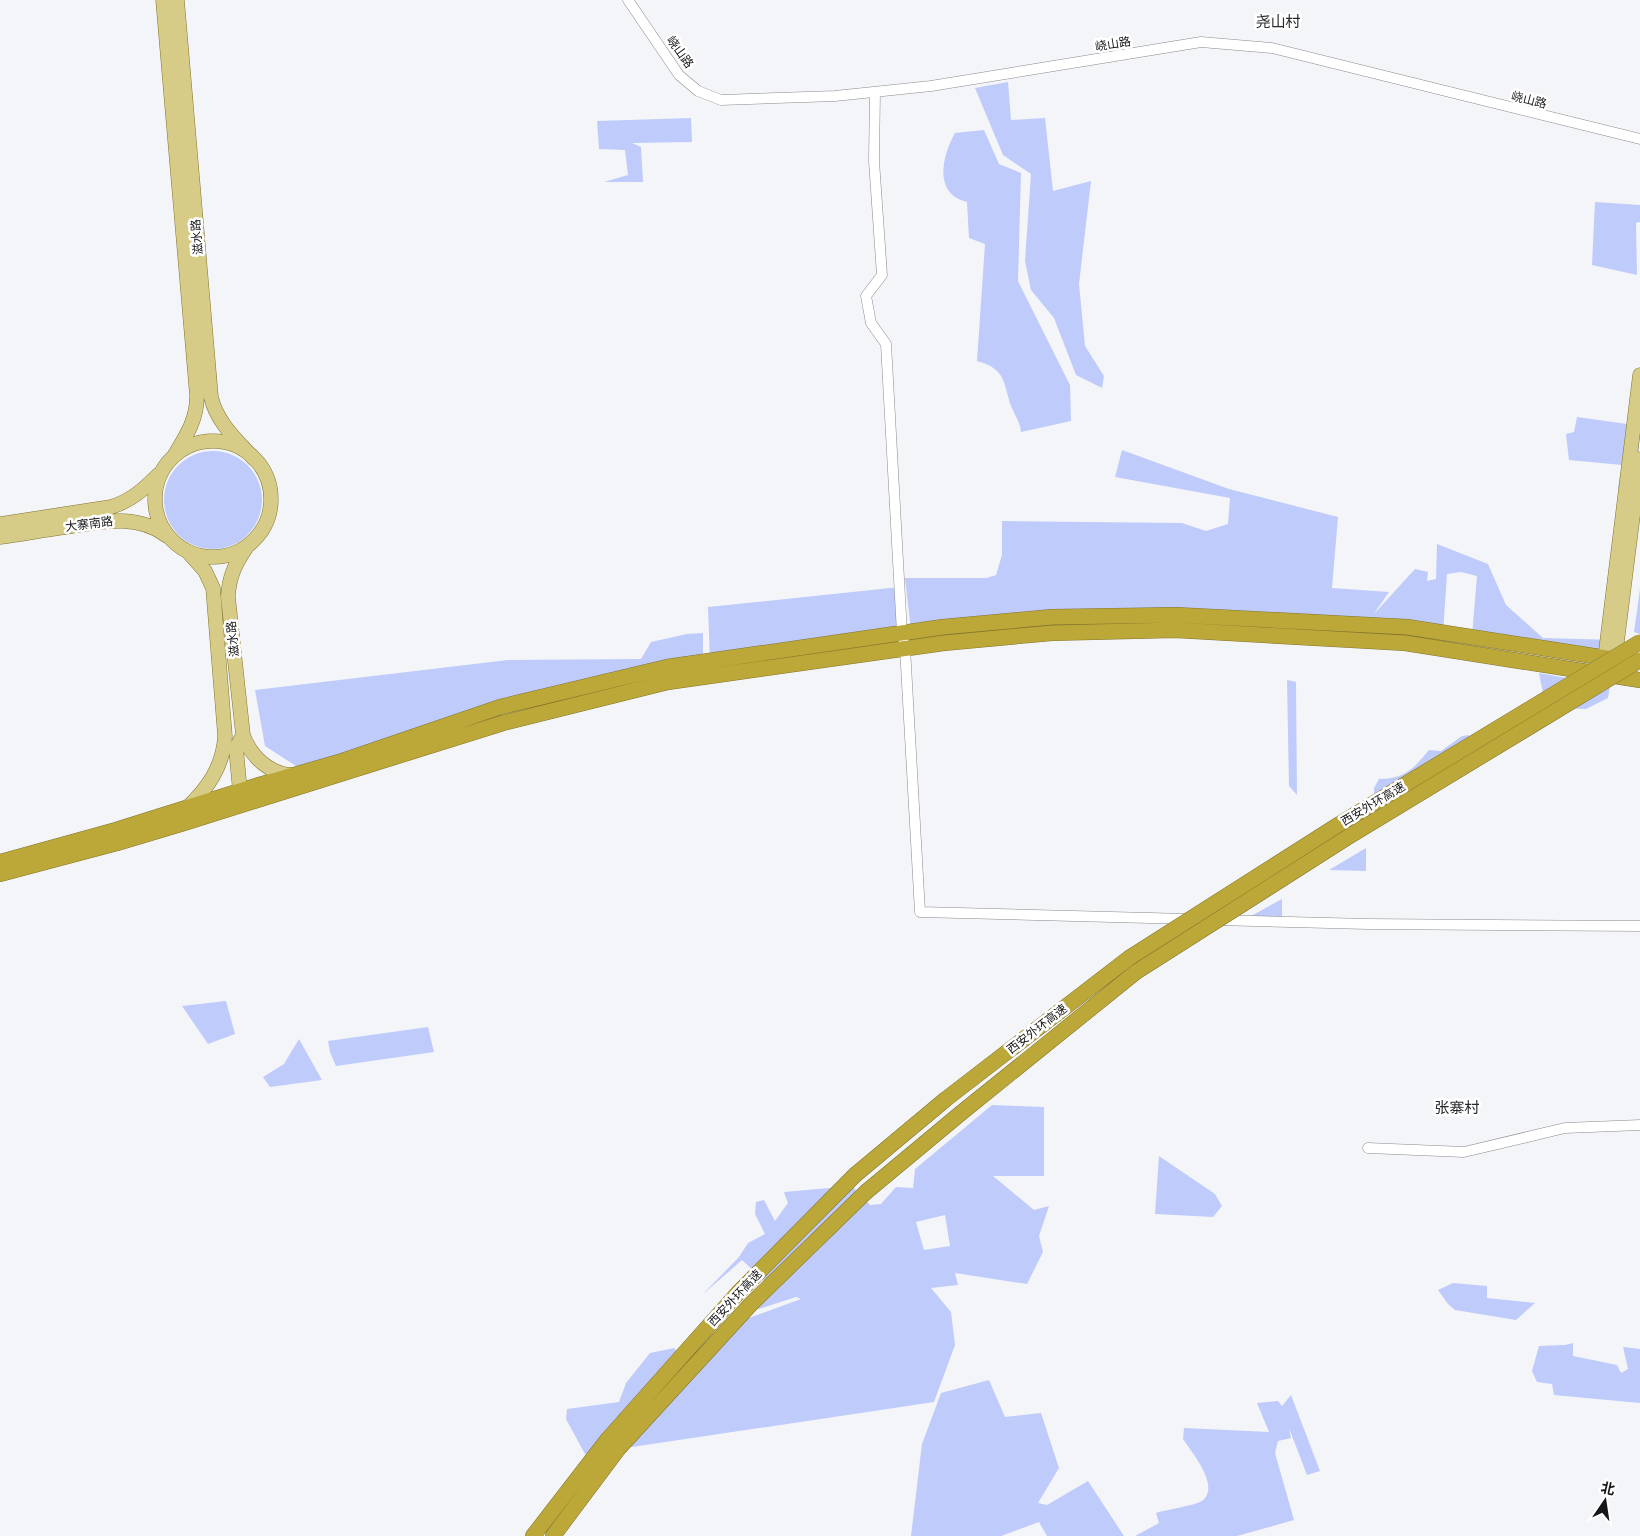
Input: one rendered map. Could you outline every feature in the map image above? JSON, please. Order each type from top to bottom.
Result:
[{"type":"highway","points":[[0,874],[117,843],[297,775],[500,707],[667,667],[943,627],[1052,617],[1176,614],[1407,627],[1640,662]]},
{"type":"highway","points":[[0,862],[186,809],[240,798],[503,722],[668,682],[905,648],[1052,633],[1175,630],[1405,643],[1640,680]]},
{"type":"highway","name":"西安外环高速","points":[[533,1536],[608,1439],[730,1302],[855,1175],[946,1099],[1129,958],[1338,825],[1640,642]]},
{"type":"highway","name":"西安外环高速","points":[[553,1536],[619,1448],[751,1304],[866,1192],[1136,972],[1348,837],[1640,662]]},
{"type":"main road","name":"滋水路","points":[[163,0],[197,396],[193,422],[174,456]]},
{"type":"main road","name":"滋水路","points":[[177,0],[211,397],[222,422],[254,459]]},
{"type":"main road","points":[[1608,675],[1640,375]]},
{"type":"main road","points":[[207,441],[226,442],[243,450],[254,459],[267,478],[272,496],[269,515],[261,533],[246,547],[228,556],[209,557],[190,553],[173,542],[161,526],[155,507],[156,488],[162,471],[174,456],[189,446],[207,441]]},
{"type":"main road","points":[[1610,659],[1640,458]]},
{"type":"main road","name":"大寨南路","points":[[0,524],[122,504],[139,493],[162,471]]},
{"type":"main road","name":"大寨南路","points":[[0,537],[113,520],[145,524],[156,529],[173,542]]},
{"type":"main road","name":"滋水路","points":[[243,735],[228,597],[230,577],[246,547]]},
{"type":"main road","name":"滋水路","points":[[186,809],[214,777],[222,756],[225,736],[213,588],[205,570],[190,553]]},
{"type":"main road","points":[[240,798],[236,748],[243,735]]},
{"type":"main road","points":[[243,735],[250,750],[264,764],[285,774],[297,775]]},
{"type":"main road","points":[[225,736],[236,748]]},
{"type":"street","name":"峣山路","points":[[628,0],[679,75],[698,92],[721,100],[835,96],[931,86],[1201,42],[1272,48],[1640,139]]},
{"type":"street","points":[[875,92],[874,161],[882,274],[866,296],[871,323],[886,344],[920,912],[1368,924],[1640,926]]},
{"type":"street","points":[[1368,1148],[1464,1152],[1564,1128],[1640,1125]]},
{"type":"shaded area","points":[[1008,82],[1011,120],[1045,118],[1053,191],[1091,181],[1079,284],[1085,346],[1104,376],[1102,388],[1076,375],[1054,318],[1031,290],[1025,261],[1031,174],[1003,155],[975,88]]},
{"type":"shaded area","points":[[691,118],[692,142],[632,143],[641,147],[643,182],[604,182],[628,175],[625,150],[599,149],[597,121]]},
{"type":"shaded area","points":[[984,130],[999,164],[1021,173],[1018,281],[1070,385],[1071,421],[1021,432],[1002,378],[993,368],[977,361],[985,244],[969,238],[967,202],[956,198],[949,191],[943,173],[950,142],[955,133]]},
{"type":"shaded area","points":[[1595,202],[1640,205],[1640,222],[1636,223],[1637,275],[1592,265]]},
{"type":"shaded area","points":[[1577,417],[1634,425],[1633,433],[1640,433],[1633,493],[1620,491],[1618,488],[1622,465],[1569,460],[1566,434],[1574,432]]},
{"type":"shaded area","points":[[1122,450],[1229,489],[1338,517],[1332,588],[1389,592],[1373,615],[1415,569],[1428,572],[1427,581],[1436,579],[1437,544],[1488,564],[1506,605],[1543,638],[1616,640],[1592,654],[1472,636],[1477,576],[1461,572],[1447,574],[1443,633],[1177,616],[911,630],[905,578],[986,578],[996,575],[1002,555],[1002,521],[1182,523],[1206,531],[1228,524],[1230,498],[1115,477]]},
{"type":"shaded area","points":[[213,451],[232,455],[247,466],[258,481],[262,500],[258,519],[247,534],[232,545],[213,549],[194,545],[179,534],[168,519],[164,500],[168,481],[179,466],[194,455]]},
{"type":"shaded area","points":[[900,587],[902,632],[710,660],[708,607]]},
{"type":"shaded area","points":[[1640,589],[1640,634],[1634,632]]},
{"type":"shaded area","points":[[703,633],[703,661],[552,693],[299,768],[265,746],[255,690],[508,660],[641,659],[651,642],[687,634]]},
{"type":"shaded area","points":[[1539,673],[1610,686],[1608,698],[1586,709],[1546,708]]},
{"type":"shaded area","points":[[1287,680],[1296,682],[1297,795],[1289,786]]},
{"type":"shaded area","points":[[1469,735],[1470,737],[1374,798],[1374,788],[1379,779],[1402,775],[1419,762],[1429,750],[1441,751],[1462,736]]},
{"type":"shaded area","points":[[1366,848],[1366,871],[1329,870]]},
{"type":"shaded area","points":[[1282,899],[1282,917],[1251,916]]},
{"type":"shaded area","points":[[226,1001],[235,1034],[208,1044],[182,1006]]},
{"type":"shaded area","points":[[428,1027],[434,1052],[336,1066],[330,1052],[328,1041]]},
{"type":"shaded area","points":[[299,1039],[322,1080],[270,1087],[263,1077],[284,1064]]},
{"type":"shaded area","points":[[992,1105],[1044,1107],[1044,1176],[993,1176],[1034,1210],[1049,1206],[1039,1236],[1043,1252],[1027,1284],[955,1273],[958,1285],[931,1288],[951,1312],[955,1345],[934,1402],[585,1454],[566,1419],[567,1409],[619,1402],[626,1383],[650,1353],[674,1348],[696,1368],[738,1322],[801,1299],[796,1297],[746,1313],[770,1286],[742,1260],[702,1295],[739,1257],[748,1243],[765,1234],[755,1214],[756,1202],[764,1200],[775,1221],[788,1203],[784,1192],[852,1186],[870,1205],[881,1204],[896,1187],[913,1188],[915,1169]],"holes":[[[945,1215],[950,1246],[924,1250],[916,1222]]]},
{"type":"shaded area","points":[[1159,1156],[1215,1194],[1222,1206],[1213,1217],[1155,1214]]},
{"type":"shaded area","points":[[1453,1283],[1487,1286],[1487,1298],[1535,1303],[1516,1320],[1455,1310],[1438,1290]]},
{"type":"shaded area","points":[[1573,1343],[1573,1356],[1617,1365],[1621,1373],[1628,1369],[1623,1347],[1640,1349],[1640,1403],[1554,1395],[1552,1384],[1537,1382],[1532,1371],[1539,1346]]},
{"type":"shaded area","points":[[989,1380],[1005,1417],[1041,1413],[1059,1468],[1038,1503],[1047,1505],[1088,1481],[1124,1536],[1047,1536],[1039,1522],[1001,1536],[911,1536],[922,1444],[941,1393]]},
{"type":"shaded area","points":[[1291,1395],[1320,1471],[1307,1475],[1289,1428],[1291,1438],[1278,1441],[1275,1453],[1294,1520],[1237,1536],[1135,1536],[1159,1523],[1156,1513],[1199,1503],[1207,1495],[1207,1478],[1183,1439],[1184,1428],[1269,1432],[1257,1403],[1278,1401],[1282,1406]]},
{"type":"district","name":"尧山村","points":[[1278,22]]},
{"type":"district","name":"张寨村","points":[[1457,1108]]}]
